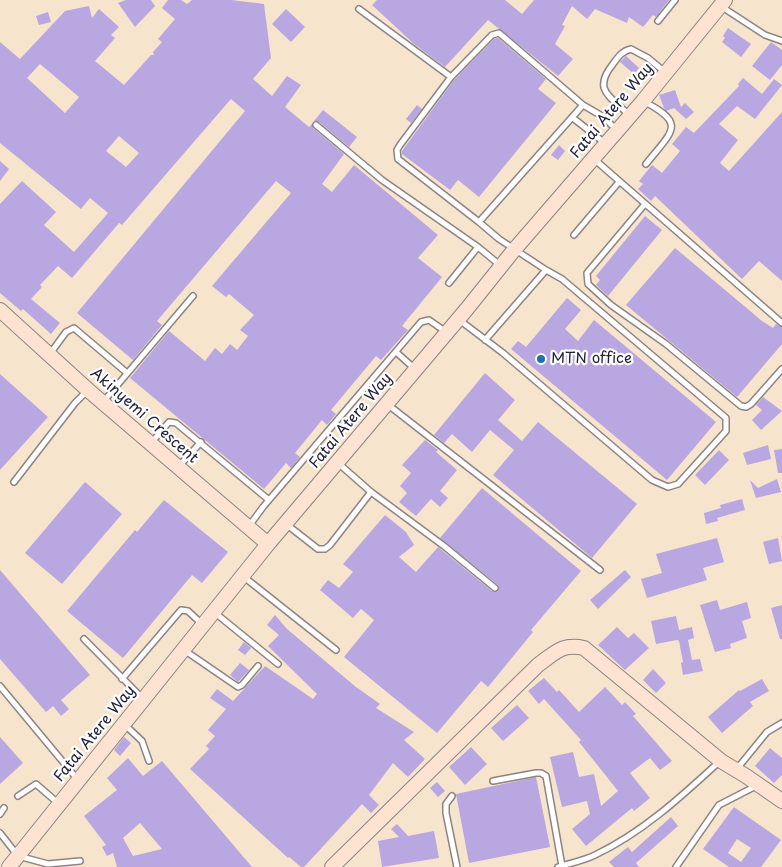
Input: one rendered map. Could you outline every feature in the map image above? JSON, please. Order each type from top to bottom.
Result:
[{"type":"street","name":"Fatai Atere Way","points":[[8,867],[268,544],[416,370],[514,250],[618,131],[723,3]]},
{"type":"street","name":"Akinyemi Crescent","points":[[0,310],[88,390],[268,544]]},
{"type":"street","points":[[332,867],[538,665],[563,647],[572,645],[584,648],[721,761],[782,801]]},
{"type":"lane","points":[[658,21],[675,0]]},
{"type":"lane","points":[[723,3],[765,35],[782,41]]},
{"type":"lane","points":[[358,9],[451,77]]},
{"type":"lane","points":[[458,319],[503,353],[652,480],[661,485],[668,487],[678,484],[726,431],[727,420],[715,408],[562,280],[514,250],[398,159],[397,155],[400,145],[451,77],[492,34],[497,33],[583,105],[602,116],[618,131]]},
{"type":"lane","points":[[630,116],[605,91],[602,82],[604,74],[622,53],[631,49],[648,58],[666,73]]},
{"type":"lane","points":[[643,101],[664,112],[671,120],[672,126],[670,133],[646,164]]},
{"type":"lane","points":[[479,222],[583,105]]},
{"type":"lane","points":[[573,118],[606,144]]},
{"type":"lane","points":[[316,124],[382,180],[478,247],[501,266]]},
{"type":"lane","points":[[593,159],[782,323]]},
{"type":"lane","points":[[574,235],[619,182]]},
{"type":"lane","points":[[645,204],[587,273],[588,284],[610,304],[666,344],[741,406],[746,407],[751,404],[782,369]]},
{"type":"lane","points":[[448,283],[478,247]]},
{"type":"lane","points":[[485,340],[546,270]]},
{"type":"lane","points":[[103,402],[193,296]]},
{"type":"lane","points":[[249,527],[269,500],[424,320],[429,320],[447,332]]},
{"type":"lane","points":[[49,355],[66,332],[74,328],[127,373]]},
{"type":"lane","points":[[396,352],[416,370]]},
{"type":"lane","points":[[14,482],[75,403],[88,390]]},
{"type":"lane","points":[[387,404],[600,570]]},
{"type":"lane","points":[[150,443],[165,425],[172,421],[201,442],[269,500]]},
{"type":"lane","points":[[178,467],[201,442]]},
{"type":"lane","points":[[338,462],[372,492],[444,546],[495,588]]},
{"type":"lane","points":[[285,524],[318,549],[325,549],[372,492]]},
{"type":"lane","points":[[242,576],[336,650]]},
{"type":"lane","points":[[122,679],[181,610],[188,610],[203,625]]},
{"type":"lane","points":[[213,612],[278,664]]},
{"type":"lane","points":[[84,638],[143,699]]},
{"type":"lane","points":[[184,650],[238,687],[242,685],[258,666]]},
{"type":"lane","points":[[0,686],[79,780]]},
{"type":"lane","points":[[736,770],[767,732],[782,722]]},
{"type":"lane","points":[[124,724],[142,741],[149,761]]},
{"type":"lane","points":[[493,781],[541,772],[546,776],[560,866],[592,856],[620,842],[653,819],[721,761]]},
{"type":"lane","points":[[18,796],[36,784],[60,804]]},
{"type":"lane","points":[[676,867],[719,805],[758,784]]},
{"type":"lane","points":[[452,796],[446,804],[446,814],[457,867]]},
{"type":"lane","points":[[0,814],[4,808]]},
{"type":"lane","points":[[0,833],[18,856],[50,864],[80,861]]},
{"type":"building","points":[[126,0],[151,0],[155,6],[135,27],[118,3]]},
{"type":"building","points":[[168,0],[181,0],[187,4],[192,0],[231,0],[264,4],[271,58],[253,79],[272,96],[287,76],[301,85],[285,107],[309,127],[312,124],[313,128],[344,154],[322,184],[332,192],[354,165],[438,235],[418,258],[442,277],[402,326],[408,330],[381,360],[376,356],[331,410],[336,414],[327,425],[322,420],[295,453],[300,457],[291,468],[286,463],[264,489],[130,378],[169,331],[205,361],[215,348],[222,354],[230,344],[237,350],[248,336],[240,330],[254,315],[229,294],[226,297],[212,286],[291,193],[276,181],[157,321],[162,325],[133,360],[77,313],[245,111],[231,99],[122,225],[119,223],[72,278],[58,266],[40,285],[42,287],[31,299],[60,323],[51,334],[23,309],[21,311],[0,293],[0,204],[22,181],[56,212],[44,225],[74,252],[108,213],[90,198],[81,209],[0,143],[0,42],[20,59],[65,11],[89,6],[92,18],[99,9],[119,27],[111,35],[115,38],[95,61],[124,85],[151,55],[154,55],[153,52],[162,42],[158,39],[175,19],[162,8]],"holes":[[[40,64],[79,97],[65,113],[27,78]],[[119,136],[139,153],[126,167],[106,151]]]},
{"type":"building","points":[[377,0],[505,0],[522,14],[534,0],[669,0],[656,17],[653,15],[643,27],[629,17],[627,23],[595,9],[587,19],[572,6],[562,25],[565,26],[555,44],[573,59],[558,76],[488,20],[445,67],[414,44],[372,5]]},
{"type":"building","points":[[286,9],[305,27],[291,42],[272,24]]},
{"type":"building","points":[[48,12],[51,22],[39,25],[36,16]]},
{"type":"building","points":[[728,28],[751,44],[741,57],[722,42]]},
{"type":"building","points":[[498,38],[546,79],[538,89],[556,103],[479,197],[458,180],[450,190],[402,154],[402,151],[454,80],[494,39]]},
{"type":"building","points":[[771,42],[782,50],[782,65],[770,80],[752,66]]},
{"type":"building","points":[[626,56],[639,68],[634,74],[620,62]]},
{"type":"building","points":[[743,78],[762,94],[774,79],[782,85],[755,119],[737,106],[719,124],[738,140],[720,163],[729,171],[782,112],[782,281],[759,261],[742,279],[655,196],[651,201],[638,189],[643,184],[639,181],[652,165],[662,173],[680,151],[672,144],[686,127],[694,133],[739,86],[738,84]]},
{"type":"building","points":[[675,90],[681,107],[685,103],[694,112],[686,119],[674,108],[666,111],[659,95]]},
{"type":"building","points":[[417,105],[422,109],[411,123],[406,119]]},
{"type":"building","points":[[323,110],[357,137],[349,147],[319,122],[314,121]]},
{"type":"building","points":[[559,145],[565,151],[558,160],[551,155]]},
{"type":"building","points":[[0,161],[9,169],[0,181]]},
{"type":"building","points":[[645,216],[662,230],[608,296],[596,285],[600,280],[596,276]]},
{"type":"building","points":[[675,248],[762,321],[773,328],[776,324],[782,327],[782,344],[737,397],[626,305]]},
{"type":"building","points":[[567,298],[581,310],[565,329],[578,341],[594,320],[716,422],[667,480],[511,349],[518,341],[526,347]]},
{"type":"building","points":[[485,373],[515,400],[498,420],[522,441],[538,422],[637,504],[592,558],[493,475],[514,450],[490,430],[472,452],[452,434],[444,443],[434,435]]},
{"type":"building","points":[[0,374],[48,417],[0,470]]},
{"type":"building","points":[[763,397],[782,411],[761,430],[752,420],[762,410],[756,405]]},
{"type":"building","points":[[425,440],[438,450],[436,452],[457,470],[440,491],[448,498],[440,507],[431,499],[416,516],[399,502],[407,493],[400,486],[411,473],[402,465]]},
{"type":"building","points":[[768,445],[771,459],[747,465],[743,453]]},
{"type":"building","points":[[782,449],[782,473],[778,473],[774,450]]},
{"type":"building","points":[[719,450],[729,460],[705,485],[695,475]]},
{"type":"building","points":[[777,479],[781,492],[756,498],[750,480],[758,488]]},
{"type":"building","points":[[85,482],[122,514],[62,584],[25,553]]},
{"type":"building","points":[[482,488],[581,571],[531,630],[533,632],[488,687],[481,681],[437,733],[344,657],[374,620],[361,609],[353,618],[320,590],[328,580],[339,588],[353,572],[343,564],[385,515],[406,532],[414,545],[399,557],[416,572],[438,547],[492,591],[497,592],[498,585],[440,538]]},
{"type":"building","points":[[742,499],[745,510],[717,518],[718,521],[706,524],[704,513],[721,508],[720,505]]},
{"type":"building","points":[[164,500],[228,552],[202,583],[192,575],[123,658],[67,611],[135,530],[137,532]]},
{"type":"building","points":[[717,538],[724,562],[703,568],[707,580],[647,598],[641,579],[662,573],[656,554]]},
{"type":"building","points":[[778,538],[782,561],[769,564],[763,542]]},
{"type":"building","points":[[0,570],[90,675],[61,700],[69,709],[61,716],[53,706],[46,712],[0,659]]},
{"type":"building","points":[[625,570],[631,577],[598,609],[590,600]]},
{"type":"building","points":[[717,600],[720,610],[747,602],[751,618],[742,621],[747,638],[730,644],[731,648],[715,652],[700,605]]},
{"type":"building","points":[[782,605],[782,639],[780,639],[771,608]]},
{"type":"building","points":[[275,615],[287,629],[356,687],[380,704],[376,708],[414,732],[404,740],[425,759],[408,777],[393,763],[369,795],[379,805],[371,813],[362,804],[304,867],[288,858],[190,769],[209,749],[206,746],[215,736],[208,730],[226,709],[210,698],[217,689],[233,701],[265,666],[313,699],[317,694],[268,646],[279,635],[267,625]]},
{"type":"building","points":[[676,616],[679,630],[692,627],[694,638],[688,640],[692,660],[700,659],[703,671],[683,675],[681,663],[683,662],[679,641],[656,644],[651,621]]},
{"type":"building","points":[[617,627],[628,638],[634,633],[649,648],[625,670],[598,645]]},
{"type":"building","points":[[244,642],[251,648],[245,655],[238,650]]},
{"type":"building","points":[[240,663],[249,670],[238,682],[230,675]]},
{"type":"building","points":[[653,669],[666,683],[656,693],[643,680]]},
{"type":"building","points":[[544,678],[557,692],[559,690],[579,712],[605,687],[622,705],[625,702],[636,714],[633,716],[672,761],[660,770],[650,758],[630,773],[650,798],[634,811],[632,808],[586,846],[572,829],[590,814],[587,801],[562,807],[550,757],[573,752],[579,777],[594,774],[601,806],[618,791],[579,742],[581,740],[544,699],[539,704],[528,691]]},
{"type":"building","points":[[762,679],[769,691],[750,702],[753,706],[722,733],[708,717],[739,690]]},
{"type":"building","points":[[517,705],[529,718],[503,741],[491,728]]},
{"type":"building","points":[[0,737],[23,763],[0,784]]},
{"type":"building","points":[[124,737],[131,743],[120,756],[114,750]]},
{"type":"building","points":[[471,747],[487,764],[465,785],[449,767]]},
{"type":"building","points":[[770,748],[782,758],[782,775],[774,783],[755,766]]},
{"type":"building","points":[[128,758],[143,776],[162,761],[252,867],[117,867],[113,853],[107,856],[102,847],[106,845],[84,816],[117,790],[107,778]],"holes":[[[140,823],[162,849],[133,856],[123,838]]]},
{"type":"building","points":[[536,777],[550,847],[469,863],[456,794]]},
{"type":"building","points":[[437,782],[445,791],[438,797],[430,788]]},
{"type":"building","points":[[734,807],[781,840],[761,867],[729,867],[703,849]],"holes":[[[737,839],[751,848],[741,862],[728,853]]]},
{"type":"building","points":[[671,817],[678,826],[636,863],[639,867],[614,867],[609,862],[628,847],[632,852]]},
{"type":"building","points":[[397,824],[408,836],[434,831],[439,858],[382,867],[378,841],[399,837],[391,829]]},
{"type":"place","name":"MTN office","points":[[541,359]]}]
